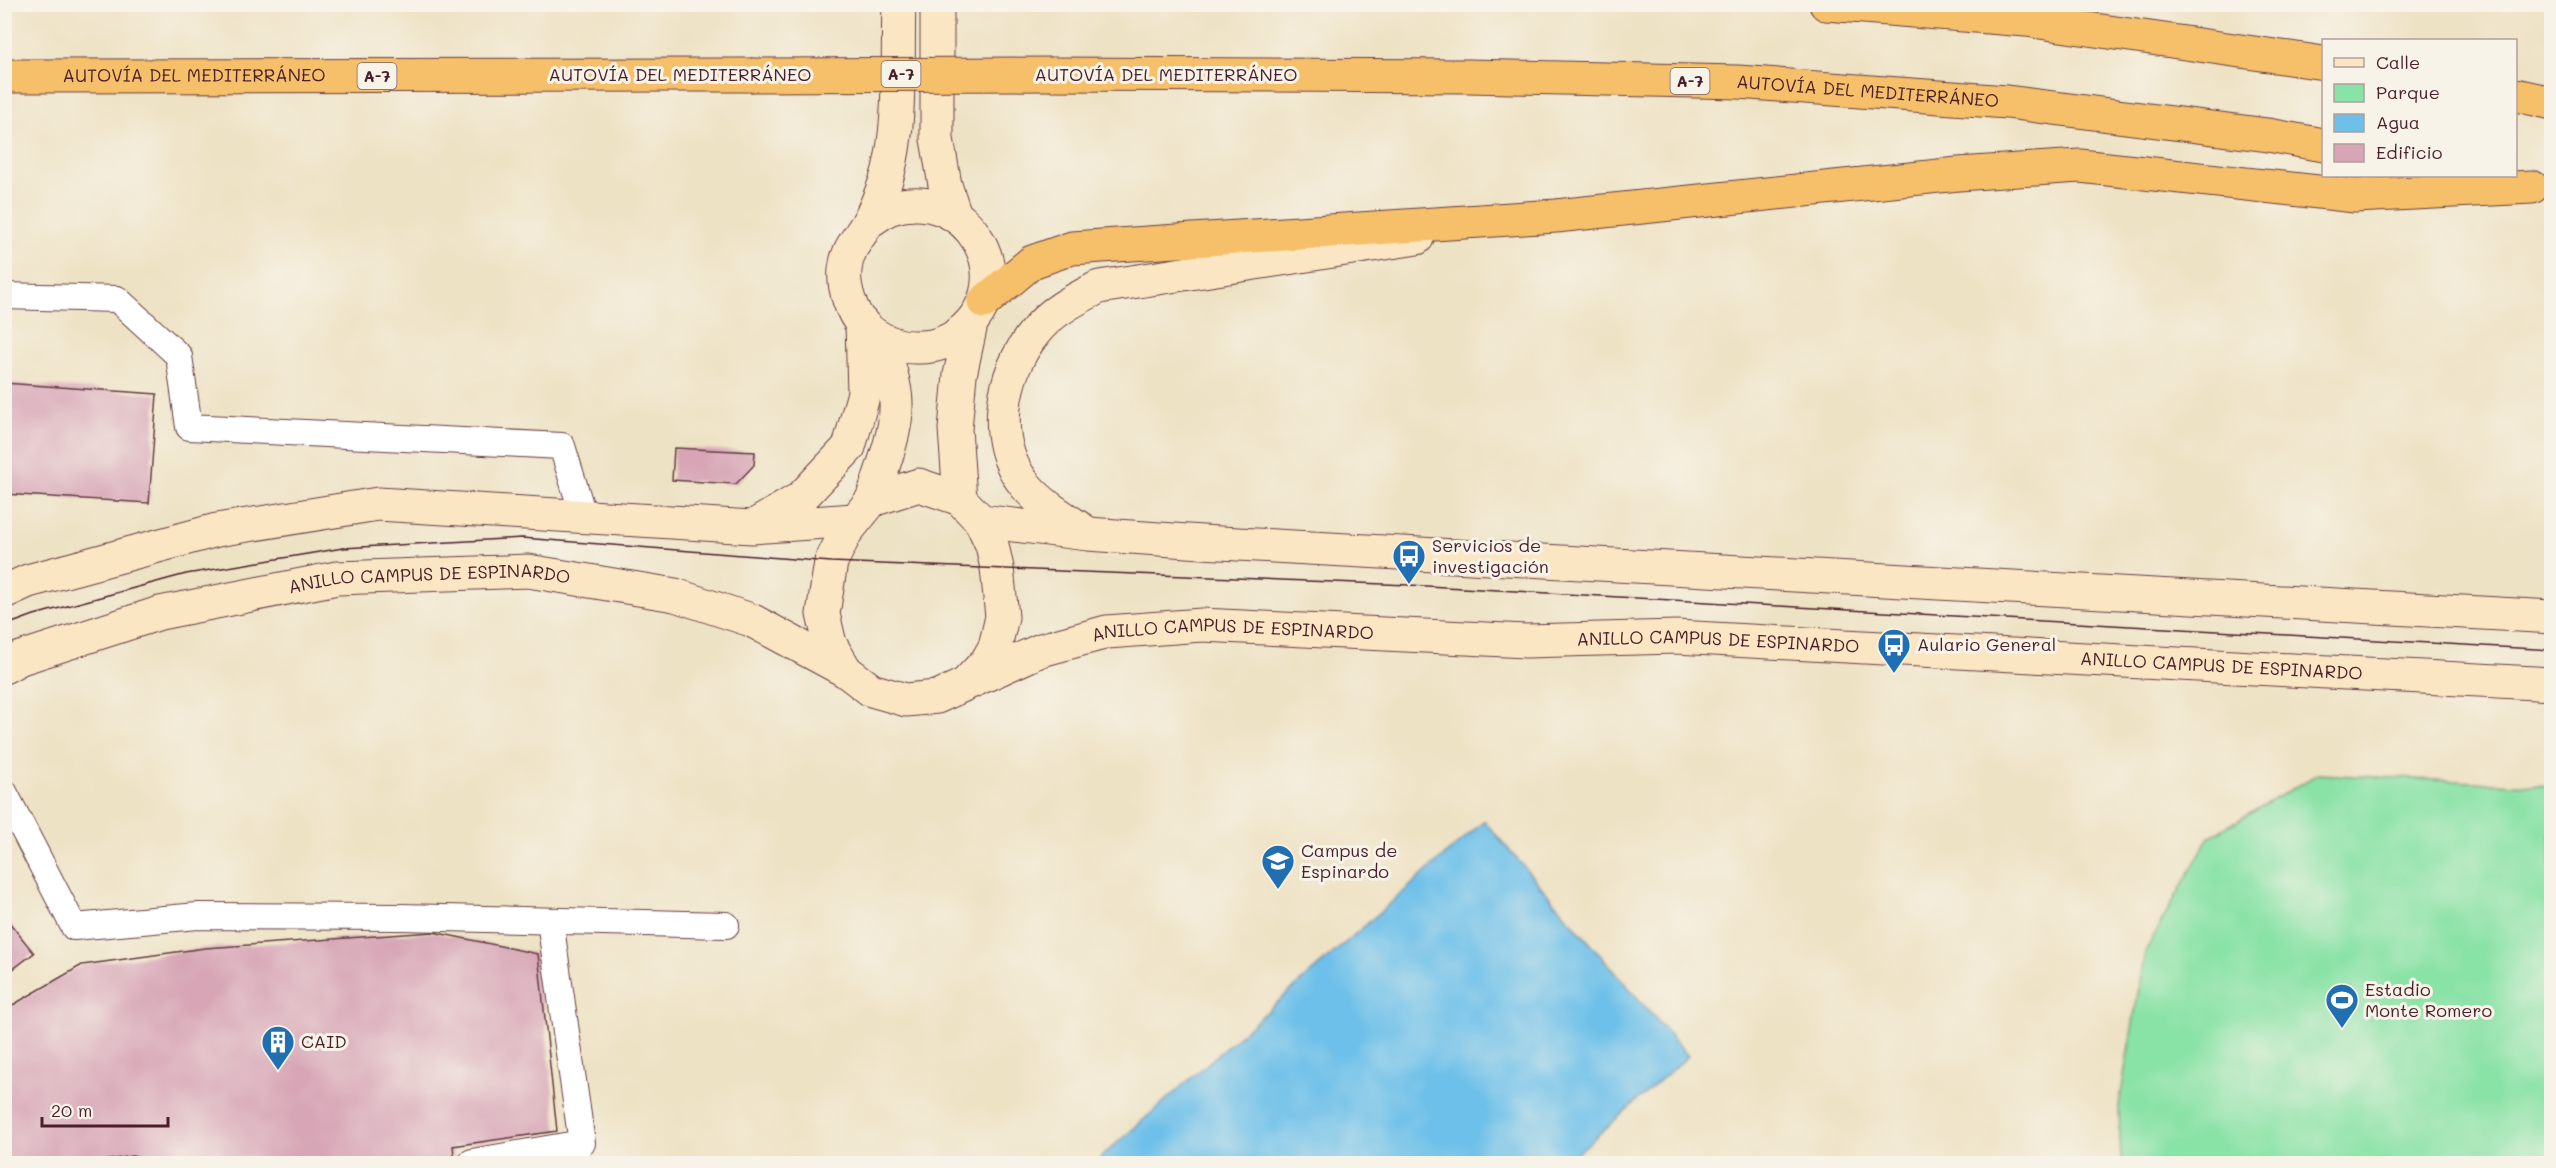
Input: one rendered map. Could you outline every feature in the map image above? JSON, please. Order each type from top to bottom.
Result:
[{"type":"highway","points":[[1826,4],[2026,20],[2322,63]]},
{"type":"highway","name":"AUTOVÍA DEL MEDITERRÁNEO","points":[[4,76],[1052,74],[1468,76],[1738,82],[2007,102],[2268,135],[2322,145]]},
{"type":"highway","points":[[2517,95],[2552,103]]},
{"type":"highway","points":[[978,313],[1032,262],[1072,248],[1556,216],[1958,174],[2080,166],[2355,196],[2542,189]]},
{"type":"highway","points":[[2486,177],[2542,189]]},
{"type":"main road","points":[[868,222],[889,209],[914,204],[939,207],[955,214],[974,231],[986,254],[989,279],[978,313],[952,339],[929,347],[904,348],[872,332],[848,299],[844,272],[851,245],[868,222],[886,180],[895,131],[899,4]]},
{"type":"main road","points":[[937,4],[937,139],[945,185],[955,214]]},
{"type":"main road","points":[[1088,534],[1046,507],[1024,484],[1008,452],[1002,420],[1007,385],[1019,356],[1036,330],[1069,303],[1099,287],[1556,216]]},
{"type":"main road","name":"ANILLO CAMPUS DE ESPINARDO","points":[[965,684],[987,662],[995,647],[1002,617],[992,545],[971,510],[955,429],[960,375],[978,313]]},
{"type":"main road","points":[[752,527],[801,498],[849,447],[864,393],[872,332]]},
{"type":"main road","name":"ANILLO CAMPUS DE ESPINARDO","points":[[846,671],[830,644],[823,614],[831,562],[863,510],[885,462],[896,410],[893,384],[872,332]]},
{"type":"main road","points":[[4,592],[28,581],[217,530],[378,504],[752,527],[863,510],[919,485],[971,510],[1088,534],[2552,617]]},
{"type":"main road","name":"ANILLO CAMPUS DE ESPINARDO","points":[[4,667],[21,658],[160,613],[337,578],[528,571],[675,595],[751,620],[846,671],[871,690],[906,700],[937,697],[1041,650],[1107,632],[1202,625],[1526,641],[1676,637],[2552,684]]},
{"type":"lane","points":[[4,296],[117,299],[179,356],[189,427],[562,446],[584,518]]},
{"type":"lane","points":[[4,792],[74,927],[198,916],[726,925]]},
{"type":"lane","points":[[472,1162],[582,1143],[550,921]]},
{"type":"green space","name":"Estadio Monte Romero","points":[[2318,774],[2551,786],[2551,1163],[2121,1163],[2119,1106],[2145,952],[2209,837]]},
{"type":"water","points":[[1484,821],[1688,1056],[1566,1163],[1105,1163],[1100,1158]]},
{"type":"building","points":[[4,383],[157,394],[149,503],[4,494]]},
{"type":"building","points":[[674,448],[755,452],[754,465],[736,484],[672,480]]},
{"type":"building","points":[[4,916],[34,953],[4,976]]},
{"type":"building","name":"CAID","points":[[433,932],[538,954],[557,1131],[453,1146],[455,1164],[165,1164],[132,1156],[87,1164],[4,1164],[4,1010],[82,965],[205,948]]},
{"type":"tram line","points":[[4,626],[34,615],[186,574],[343,548],[522,538],[831,562],[1409,585],[2552,650]]},
{"type":"place","name":"Servicios de investigación","points":[[1409,585]]},
{"type":"place","name":"Aulario General","points":[[1894,674]]},
{"type":"place","name":"Campus de Espinardo","points":[[1278,890]]},
{"type":"place","name":"Estadio Monte Romero","points":[[2342,1029]]},
{"type":"place","name":"CAID","points":[[278,1071]]}]
